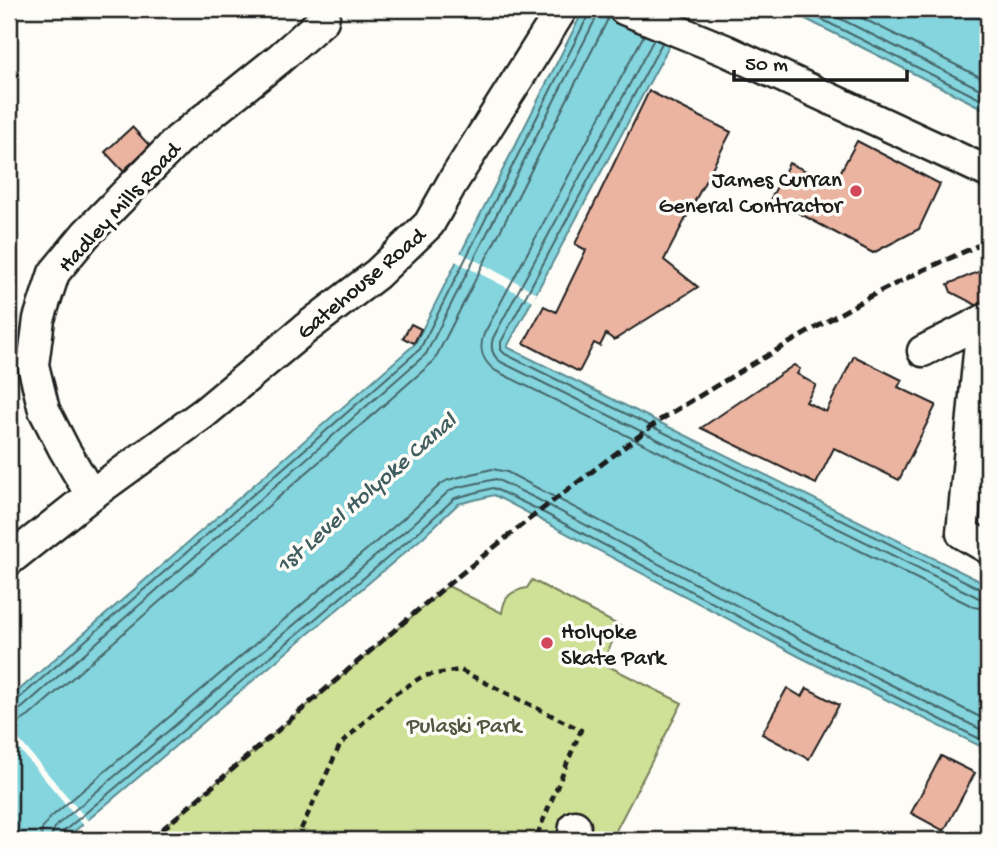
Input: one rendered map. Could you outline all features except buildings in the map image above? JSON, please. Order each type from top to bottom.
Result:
[{"type":"lane","name":"Hadley Mills Road","points":[[91,495],[44,410],[33,365],[39,319],[54,273],[86,234],[178,140],[323,20],[325,9]]},
{"type":"lane","name":"Gatehouse Road","points":[[9,560],[91,495],[204,413],[305,329],[377,274],[429,225],[452,183],[562,9]]},
{"type":"lane","points":[[624,9],[727,51],[988,172]]},
{"type":"lane","points":[[923,351],[985,320]]},
{"type":"lane","points":[[985,320],[962,533],[988,548]]},
{"type":"path","points":[[296,840],[340,745],[390,697],[423,676],[460,670],[581,730],[535,840]]},
{"type":"green space","name":"Pulaski Park","points":[[532,580],[620,626],[602,663],[682,703],[611,840],[149,840],[448,586],[502,613],[504,602],[509,595],[527,588]]},
{"type":"water","name":"1st Level Holyoke Canal","points":[[584,9],[689,9],[507,347],[988,585],[988,750],[800,657],[494,495],[458,504],[422,538],[64,840],[9,840],[9,699],[415,344]]},
{"type":"water","points":[[786,9],[988,9],[988,111]]},
{"type":"pier","points":[[458,251],[537,293],[533,301],[453,260]]},
{"type":"pier","points":[[9,728],[90,823],[85,827],[9,737]]},
{"type":"railway","points":[[150,840],[446,586],[660,420],[869,297],[988,241]]},
{"type":"place","name":"James Curran General Contractor","points":[[856,191]]},
{"type":"place","name":"Holyoke Skate Park","points":[[547,643]]}]
